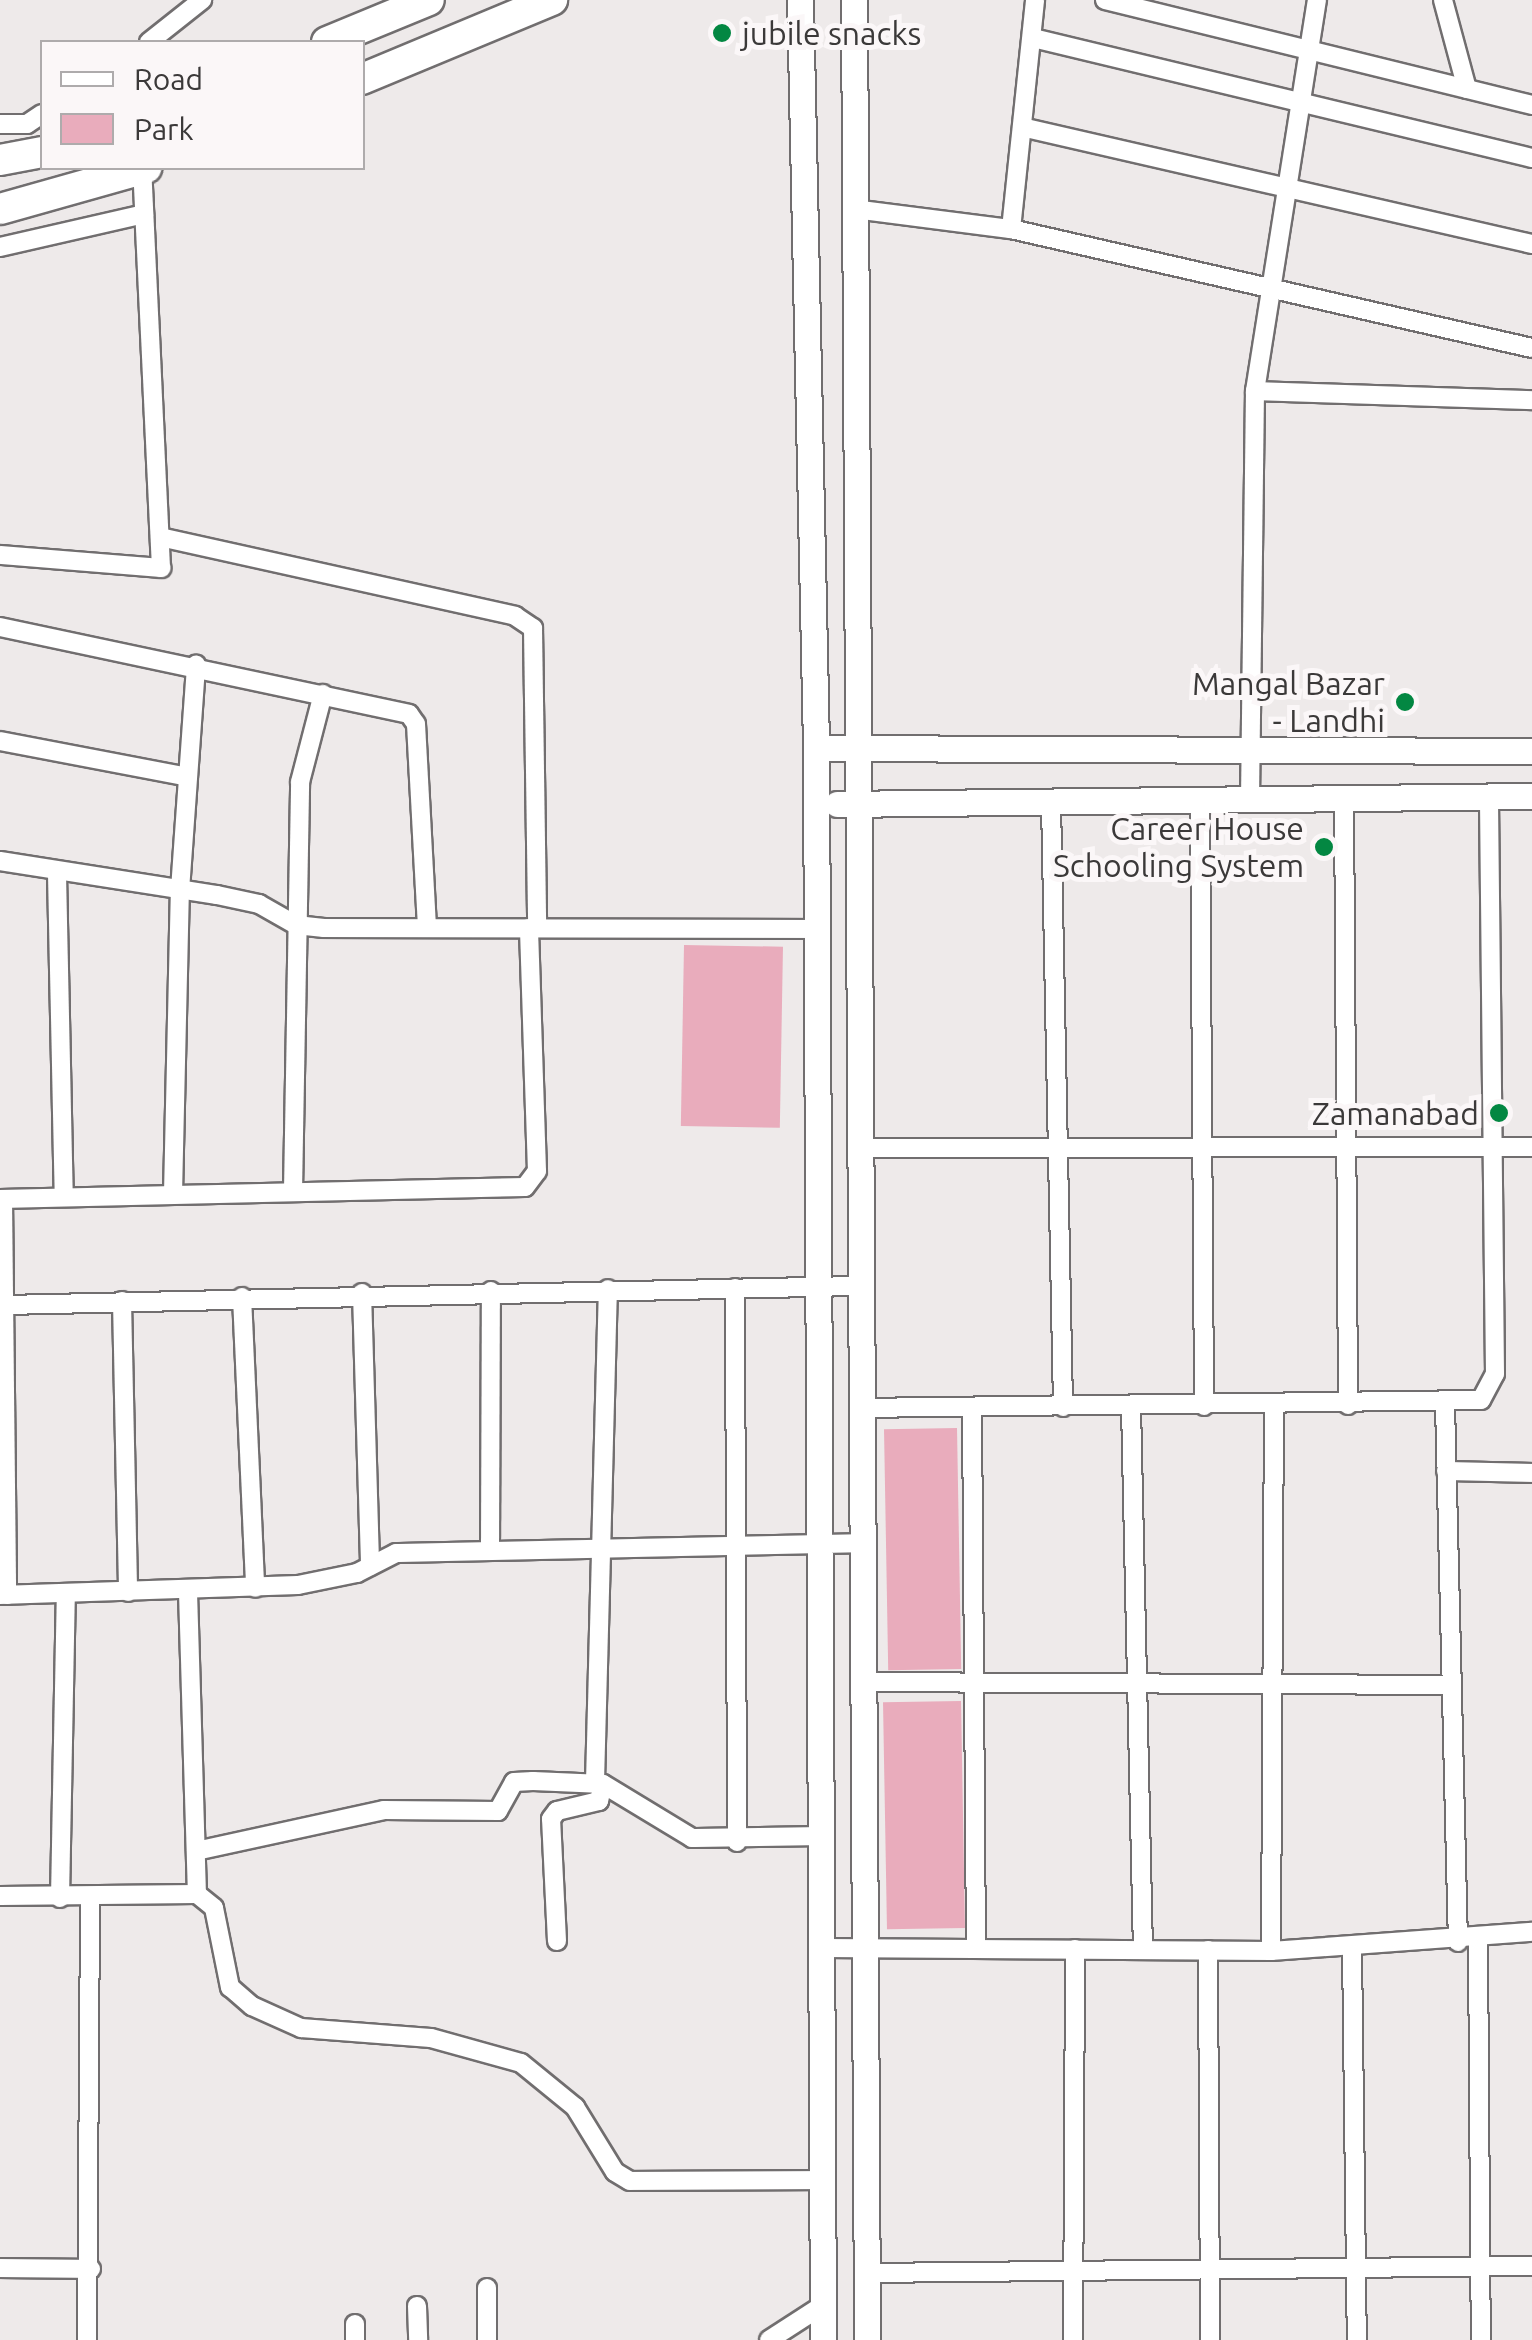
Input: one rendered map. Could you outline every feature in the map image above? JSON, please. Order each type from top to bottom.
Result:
[{"type":"main road","points":[[365,77],[552,0]]},
{"type":"main road","points":[[800,0],[816,748],[823,2340]]},
{"type":"main road","points":[[854,0],[854,804],[867,2340]]},
{"type":"main road","points":[[332,40],[415,3]]},
{"type":"main road","points":[[0,160],[40,152]]},
{"type":"main road","points":[[0,209],[137,170]]},
{"type":"main road","points":[[816,748],[1532,751]]},
{"type":"main road","points":[[816,804],[1532,796]]},
{"type":"street","points":[[152,40],[202,0]]},
{"type":"street","points":[[1012,228],[1026,128],[1035,0]]},
{"type":"street","points":[[1105,0],[1532,105]]},
{"type":"street","points":[[1250,799],[1255,391],[1292,190],[1314,51],[1317,0]]},
{"type":"street","points":[[1443,0],[1467,88]]},
{"type":"street","points":[[1032,38],[1532,158]]},
{"type":"street","points":[[0,124],[27,124],[40,115]]},
{"type":"street","points":[[1026,128],[1532,244]]},
{"type":"street","points":[[0,555],[162,568],[144,170]]},
{"type":"street","points":[[854,209],[1012,228],[1271,292],[1532,348]]},
{"type":"street","points":[[0,246],[144,214]]},
{"type":"street","points":[[1255,391],[1532,400]]},
{"type":"street","points":[[160,537],[516,616],[533,628],[535,1182],[2,1199],[3,1595],[188,1592],[298,1585],[370,1566],[396,1553],[860,1543]]},
{"type":"street","points":[[0,627],[196,665],[413,718],[427,927]]},
{"type":"street","points":[[174,1194],[180,890],[196,665]]},
{"type":"street","points":[[292,1191],[300,782],[322,694]]},
{"type":"street","points":[[0,741],[188,778]]},
{"type":"street","points":[[858,1408],[1446,1404],[1482,1400],[1494,1374],[1489,797]]},
{"type":"street","points":[[1344,798],[1348,1405]]},
{"type":"street","points":[[1200,800],[1204,1406]]},
{"type":"street","points":[[1051,802],[1063,1407]]},
{"type":"street","points":[[0,861],[57,874],[259,904],[296,926],[817,929]]},
{"type":"street","points":[[57,874],[64,1197]]},
{"type":"street","points":[[856,1148],[1532,1147]]},
{"type":"street","points":[[4,1305],[362,1293],[858,1286]]},
{"type":"street","points":[[736,1288],[737,1842]]},
{"type":"street","points":[[557,1941],[552,1819],[556,1810],[599,1801],[608,1289]]},
{"type":"street","points":[[490,1551],[491,1291]]},
{"type":"street","points":[[362,1293],[370,1566]]},
{"type":"street","points":[[242,1297],[256,1588]]},
{"type":"street","points":[[122,1301],[128,1592]]},
{"type":"street","points":[[1446,1404],[1458,1942]]},
{"type":"street","points":[[1132,1406],[1143,1950]]},
{"type":"street","points":[[1271,1951],[1274,1406]]},
{"type":"street","points":[[972,1407],[976,1948]]},
{"type":"street","points":[[1446,1470],[1532,1473]]},
{"type":"street","points":[[188,1592],[197,1894]]},
{"type":"street","points":[[60,1898],[66,1594]]},
{"type":"street","points":[[861,1682],[1450,1685]]},
{"type":"street","points":[[196,1851],[384,1810],[498,1811],[514,1782],[599,1783],[692,1838],[737,1842],[823,1836]]},
{"type":"street","points":[[0,1896],[197,1894],[214,1908],[230,1988],[252,2006],[301,2028],[431,2038],[521,2063],[575,2107],[615,2172],[630,2181],[824,2180]]},
{"type":"street","points":[[87,2340],[92,2268],[90,1898]]},
{"type":"street","points":[[824,1948],[1271,1951],[1458,1942],[1532,1932]]},
{"type":"street","points":[[1478,1940],[1481,2340]]},
{"type":"street","points":[[1352,1947],[1357,2340]]},
{"type":"street","points":[[1073,2340],[1075,1949]]},
{"type":"street","points":[[1208,1950],[1210,2340]]},
{"type":"street","points":[[867,2273],[1532,2266]]},
{"type":"street","points":[[0,2268],[92,2268]]},
{"type":"street","points":[[486,2288],[487,2340]]},
{"type":"street","points":[[769,2340],[824,2305]]},
{"type":"street","points":[[417,2306],[418,2340]]},
{"type":"green space","points":[[684,945],[783,947],[780,1128],[681,1126]]},
{"type":"green space","points":[[957,1428],[961,1669],[888,1670],[884,1429]]},
{"type":"green space","points":[[961,1701],[965,1928],[887,1929],[883,1702]]},
{"type":"place","name":"jubile snacks","points":[[722,33]]},
{"type":"place","name":"Mangal Bazar - Landhi","points":[[1405,702]]},
{"type":"place","name":"Career House Schooling System","points":[[1324,847]]},
{"type":"place","name":"Zamanabad","points":[[1499,1113]]}]
